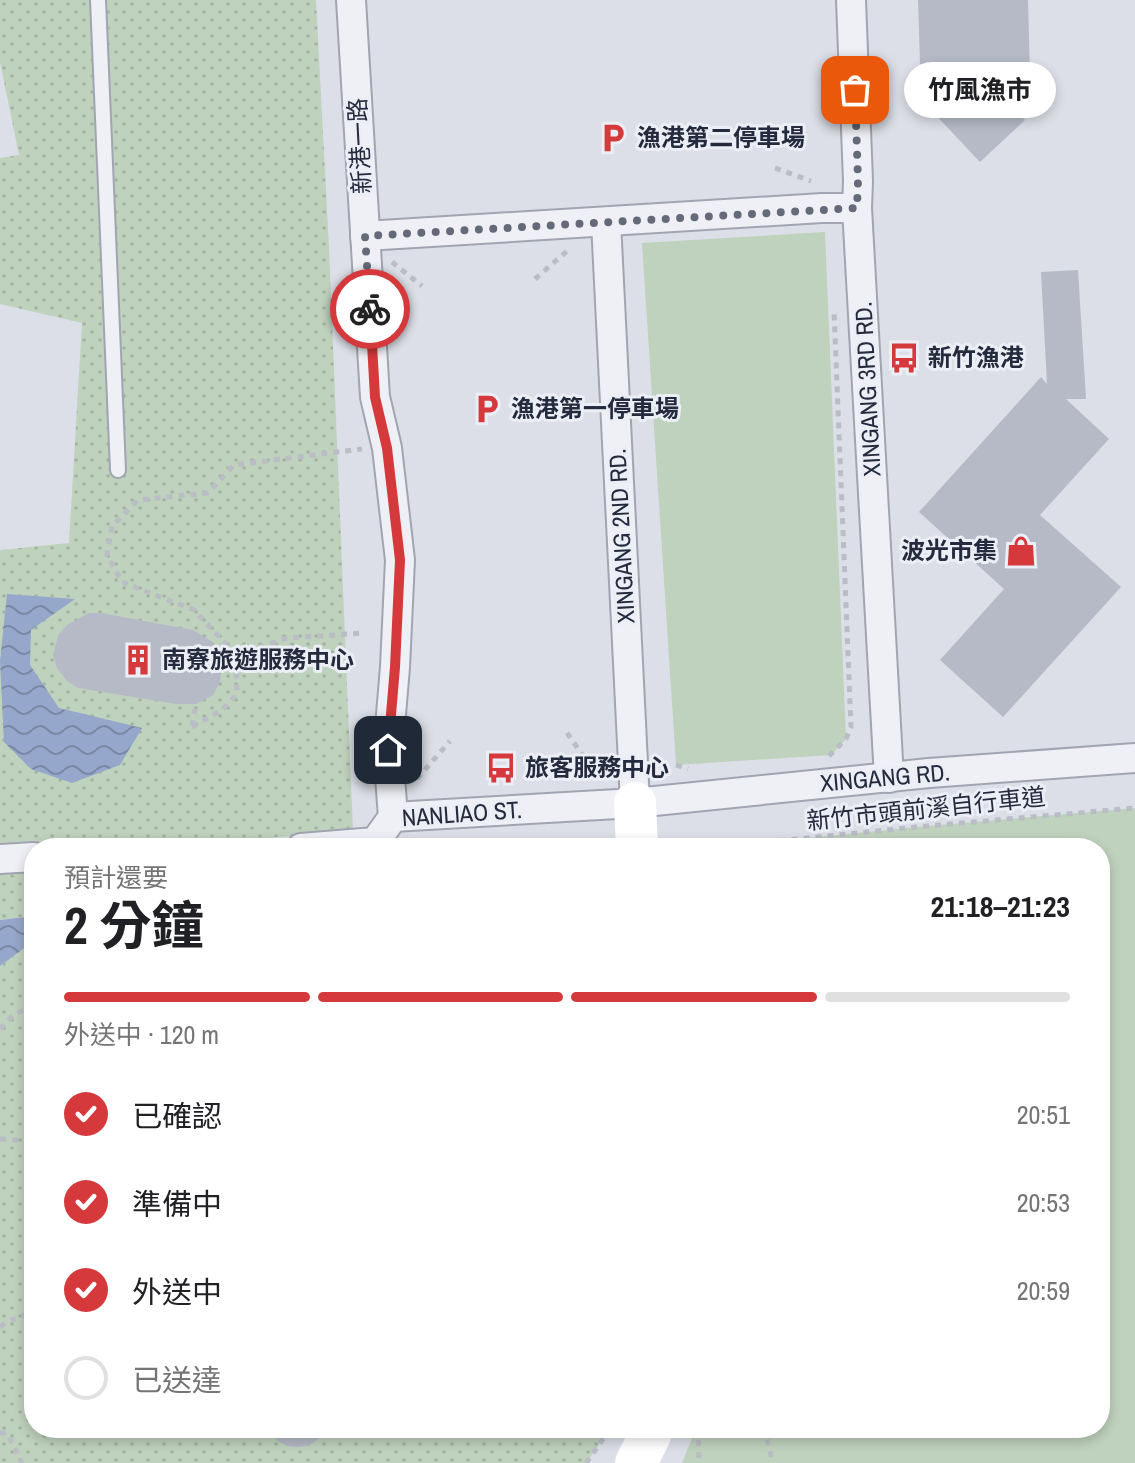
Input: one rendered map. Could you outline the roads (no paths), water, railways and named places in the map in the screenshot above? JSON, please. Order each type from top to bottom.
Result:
[{"type":"street","name":"新港一路","points":[[351,0],[375,397],[387,448],[400,560],[388,750],[393,817]]},
{"type":"street","name":"XINGANG 3RD RD.","points":[[851,0],[857,208],[889,778]]},
{"type":"street","points":[[365,236],[857,208]]},
{"type":"street","name":"XINGANG 2ND RD.","points":[[606,222],[635,803]]},
{"type":"street","name":"XINGANG RD.","points":[[635,803],[1135,758]]},
{"type":"street","points":[[635,803],[637,838]]},
{"type":"street","name":"NANLIAO ST.","points":[[378,838],[393,817],[635,803]]},
{"type":"street","points":[[0,859],[24,858]]},
{"type":"street","points":[[636,1463],[648,1438]]},
{"type":"lane","points":[[98,0],[118,470]]},
{"type":"water","points":[[7,594],[75,599],[31,630],[30,665],[59,708],[142,728],[120,765],[72,783],[31,769],[4,742],[0,661]]},
{"type":"water","points":[[24,917],[24,948],[0,966],[0,920]]},
{"type":"place","name":"竹風漁市","points":[[855,90]]},
{"type":"place","name":"漁港第二停車場","points":[[613,138]]},
{"type":"place","name":"新竹漁港","points":[[904,358]]},
{"type":"place","name":"漁港第一停車場","points":[[487,409]]},
{"type":"place","name":"波光市集","points":[[1021,551]]},
{"type":"place","name":"南寮旅遊服務中心","points":[[138,660]]},
{"type":"place","name":"旅客服務中心","points":[[501,768]]}]
